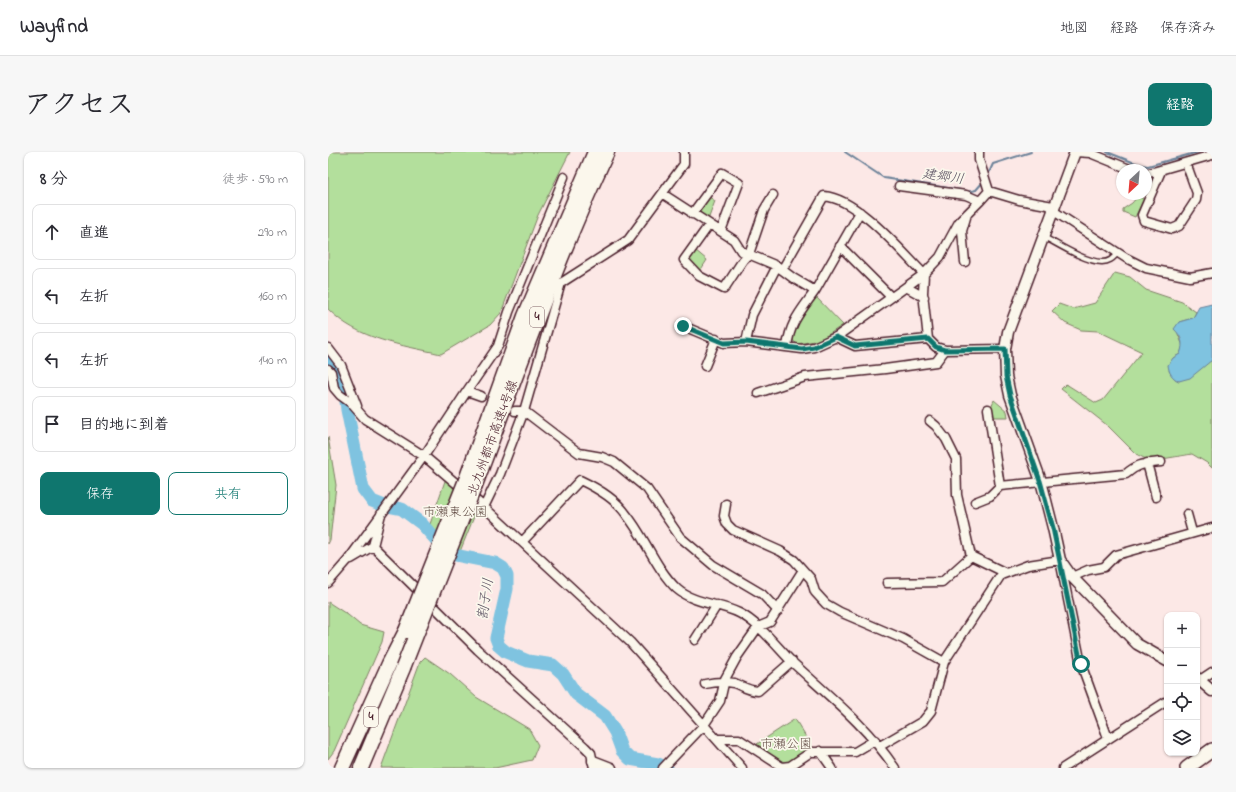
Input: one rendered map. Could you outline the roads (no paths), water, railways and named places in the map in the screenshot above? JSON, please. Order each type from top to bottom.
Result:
[{"type":"highway","name":"北九州都市高速4号線","points":[[361,768],[392,696],[394,666],[406,631],[471,482],[525,316],[563,222],[595,152]]},
{"type":"highway","name":"北九州都市高速4号線","points":[[350,768],[471,482],[577,219],[607,152]]},
{"type":"highway","points":[[342,768],[394,666]]},
{"type":"highway","points":[[368,768],[392,696]]},
{"type":"highway","points":[[1193,767],[1212,750]]},
{"type":"highway","points":[[1193,767],[1212,759]]},
{"type":"street","points":[[484,507],[500,474],[524,411],[561,284],[628,240],[664,194],[684,164],[684,152]]},
{"type":"street","points":[[979,152],[979,160],[989,189]]},
{"type":"street","points":[[1108,738],[1081,664],[1053,528],[1040,481],[1010,395],[1006,376],[1005,349],[1008,332],[1042,236],[1075,152],[1090,153],[1117,164]]},
{"type":"street","points":[[1152,173],[1186,164],[1212,155]]},
{"type":"street","points":[[1161,171],[1142,215],[1144,221],[1172,229],[1179,226],[1196,200],[1196,193],[1186,164]]},
{"type":"street","points":[[692,214],[722,173],[739,183],[720,231]]},
{"type":"street","points":[[328,584],[348,560],[424,456],[498,346],[509,312],[564,177]]},
{"type":"street","points":[[899,186],[966,195],[980,201]]},
{"type":"street","points":[[989,189],[1019,200],[1053,208],[1118,253],[1146,268],[1190,277],[1212,273]]},
{"type":"street","points":[[683,326],[724,343],[746,342],[802,349],[814,347],[836,337],[924,274],[940,257],[959,222],[980,201],[989,189]]},
{"type":"street","points":[[664,194],[692,214],[734,240],[741,251],[780,268],[815,291]]},
{"type":"street","points":[[709,225],[684,260],[698,276],[724,289],[743,260],[749,254],[764,210],[773,196]]},
{"type":"street","points":[[746,342],[752,315],[824,196],[835,197],[860,212],[924,274],[924,297],[928,339],[936,347],[945,350],[1005,349]]},
{"type":"street","points":[[786,347],[788,333],[796,316],[815,291],[860,212]]},
{"type":"street","points":[[965,262],[962,231],[967,214]]},
{"type":"street","points":[[840,246],[891,297]]},
{"type":"street","points":[[906,287],[924,297]]},
{"type":"street","points":[[836,337],[855,346],[928,339]]},
{"type":"street","points":[[705,366],[716,339]]},
{"type":"street","points":[[328,348],[341,365],[358,409]]},
{"type":"street","points":[[758,393],[806,377],[936,362],[945,350]]},
{"type":"street","points":[[328,368],[331,372],[334,388],[340,395],[351,402],[365,419],[424,456],[484,507],[630,642],[717,738],[742,768]]},
{"type":"street","points":[[467,391],[481,396]]},
{"type":"street","points":[[988,409],[1000,486]]},
{"type":"street","points":[[515,411],[524,411],[579,453],[602,457],[614,462],[647,489],[680,537],[712,565],[762,594],[778,611]]},
{"type":"street","points":[[930,421],[946,439],[956,459],[957,495],[971,556]]},
{"type":"street","points":[[975,502],[990,496],[1000,486],[1126,474],[1134,467],[1147,463],[1161,462]]},
{"type":"street","points":[[1147,463],[1156,497]]},
{"type":"street","points":[[522,542],[580,480],[601,490],[626,513],[668,580],[679,590],[694,600],[717,605],[739,613],[758,627],[792,661],[849,713],[878,743],[895,768]]},
{"type":"street","points":[[726,504],[724,516],[727,524],[733,530],[780,551],[803,570],[810,579],[815,592],[826,604],[840,612],[903,639],[944,662]]},
{"type":"street","points":[[348,560],[373,546],[381,514]]},
{"type":"street","points":[[1187,514],[1192,532]]},
{"type":"street","points":[[1072,577],[1088,570],[1104,567],[1116,555],[1192,532],[1212,528]]},
{"type":"street","points":[[373,546],[478,650],[585,747],[591,753],[594,765],[611,768]]},
{"type":"street","points":[[971,556],[1006,573]]},
{"type":"street","points":[[887,583],[942,582],[971,556]]},
{"type":"street","points":[[717,738],[739,739],[782,766],[790,766],[811,752],[854,752],[878,743],[923,721],[931,712],[944,662],[1000,575],[1028,565],[1060,560]]},
{"type":"street","points":[[1060,560],[1072,577],[1138,644],[1164,659]]},
{"type":"street","points":[[665,766],[704,725],[720,701],[724,682],[736,656],[758,627],[770,622],[803,570]]},
{"type":"street","points":[[695,640],[717,605]]},
{"type":"street","points":[[705,684],[724,682],[733,683],[753,691],[758,691],[792,661]]},
{"type":"street","points":[[1200,679],[1212,672]]},
{"type":"street","points":[[1200,682],[1212,691]]},
{"type":"street","points":[[1063,768],[1164,703]]},
{"type":"street","points":[[820,751],[832,768]]},
{"type":"lane","points":[[1042,236],[1086,257],[1102,262],[1110,260],[1118,253]]},
{"type":"water","points":[[1212,304],[1212,360],[1190,378],[1179,381],[1171,375],[1168,365],[1173,358],[1180,354],[1182,347],[1179,335],[1174,329],[1179,322],[1193,318],[1199,307]]},
{"type":"waterway","name":"建郷川","points":[[845,152],[884,178],[961,190]]},
{"type":"waterway","name":"建郷川","points":[[987,177],[993,164],[1031,152]]},
{"type":"waterway","name":"建郷川","points":[[1107,152],[1140,165],[1148,166],[1198,152]]},
{"type":"waterway","name":"建郷川","points":[[967,192],[976,190],[983,182]]},
{"type":"waterway","name":"割子川","points":[[328,359],[338,371],[345,392],[347,410],[363,489],[372,501],[382,505],[402,509],[422,524],[445,550],[455,555],[495,563],[503,568],[507,576],[507,589],[496,638],[499,646],[506,652],[528,661],[553,665],[563,674],[576,694],[605,716],[615,732],[622,751],[630,759],[658,764],[667,768]]},
{"type":"park label","name":"市瀬東公園","points":[[455,512]]},
{"type":"park label","name":"市瀬公園","points":[[786,744]]}]
